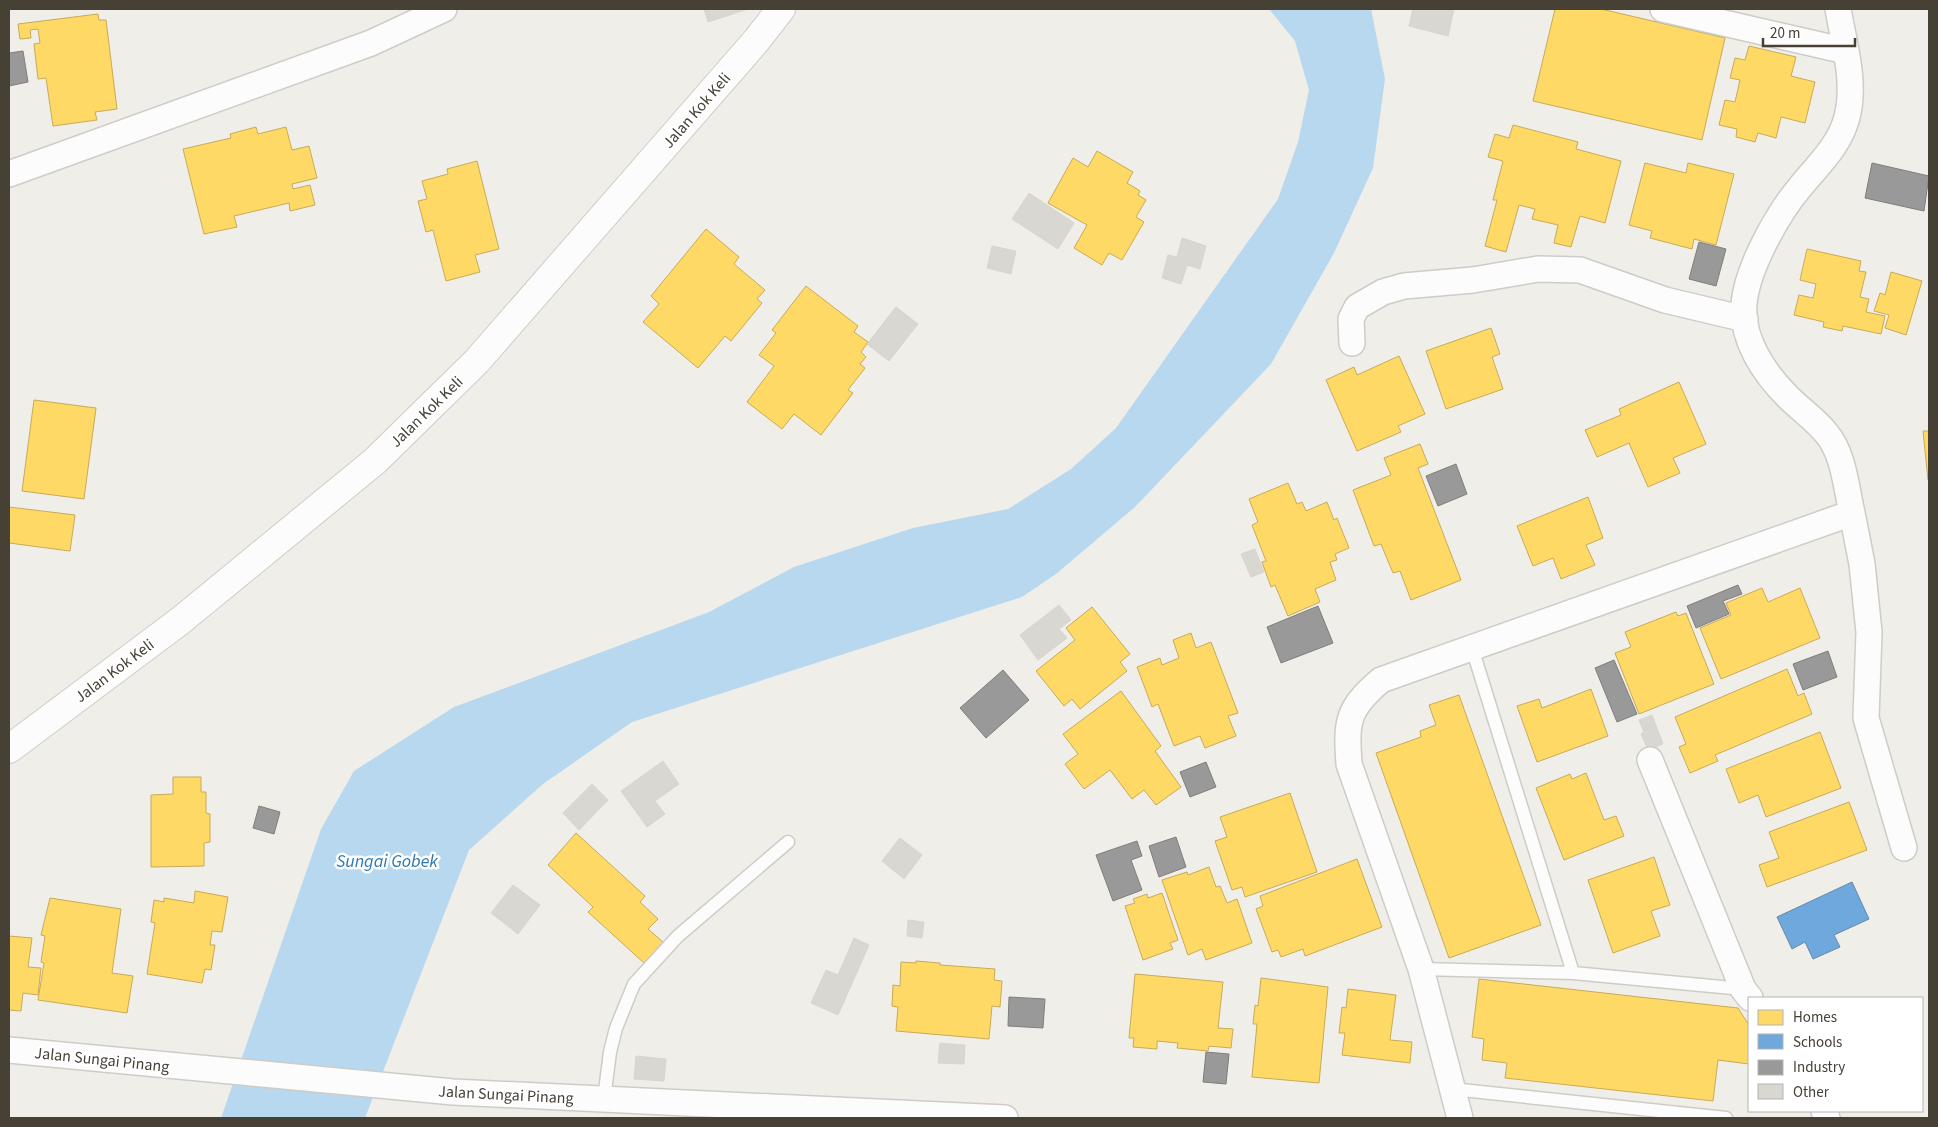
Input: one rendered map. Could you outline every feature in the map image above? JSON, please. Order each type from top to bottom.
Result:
[{"type":"street","points":[[9,174],[371,43],[444,9]]},
{"type":"street","name":"Jalan Kok Keli","points":[[9,748],[180,621],[375,461],[477,361],[781,9]]},
{"type":"street","points":[[1663,9],[1846,51]]},
{"type":"street","points":[[1838,9],[1846,51],[1850,93],[1844,129],[1831,151],[1785,206],[1771,230],[1747,290],[1745,319],[1752,348],[1775,382],[1827,434],[1835,447],[1852,513],[1862,564],[1868,612],[1866,718],[1904,848]]},
{"type":"street","points":[[1352,343],[1351,319],[1357,307],[1383,292],[1404,286],[1473,280],[1538,269],[1580,270],[1665,300],[1745,319]]},
{"type":"street","points":[[1460,1118],[1421,969],[1349,764],[1347,736],[1351,712],[1362,696],[1381,680],[1852,513]]},
{"type":"street","points":[[1650,760],[1746,993]]},
{"type":"street","name":"Jalan Sungai Pinang","points":[[9,1050],[453,1092],[1004,1118]]},
{"type":"lane","points":[[1472,648],[1574,972]]},
{"type":"lane","points":[[604,1099],[610,1052],[616,1028],[634,984],[678,936],[788,842]]},
{"type":"lane","points":[[1421,969],[1574,972],[1746,993]]},
{"type":"lane","points":[[1452,1089],[1726,1118]]},
{"type":"water","name":"Sungai Gobek","points":[[1269,9],[1371,9],[1385,79],[1373,168],[1334,253],[1271,364],[1135,507],[1056,574],[1022,597],[632,722],[543,784],[469,850],[365,1118],[221,1118],[321,829],[354,771],[454,707],[709,612],[794,567],[913,528],[1008,509],[1071,469],[1116,428],[1278,199],[1298,142],[1309,90],[1295,41]]},
{"type":"building: Homes","points":[[1555,9],[1601,9],[1725,38],[1702,140],[1533,101]]},
{"type":"building: Homes","points":[[98,14],[99,20],[106,20],[117,109],[95,112],[97,120],[53,126],[46,78],[38,79],[34,44],[40,43],[38,29],[30,30],[31,38],[20,39],[18,24]]},
{"type":"building: Homes","points":[[1749,46],[1796,57],[1791,76],[1815,82],[1805,123],[1781,117],[1776,138],[1758,133],[1755,142],[1736,137],[1737,129],[1719,125],[1725,100],[1735,102],[1740,80],[1730,78],[1735,58],[1745,60]]},
{"type":"building: Homes","points":[[1513,125],[1578,142],[1576,149],[1621,161],[1605,223],[1580,216],[1571,247],[1554,243],[1558,225],[1532,219],[1535,209],[1519,205],[1506,252],[1485,246],[1497,200],[1493,200],[1503,161],[1488,157],[1495,134],[1509,138]]},
{"type":"building: Homes","points":[[256,127],[258,134],[286,127],[292,150],[309,146],[317,178],[292,184],[293,189],[310,185],[315,205],[290,211],[289,203],[234,216],[237,227],[204,234],[183,149],[231,138],[230,134]]},
{"type":"building: Homes","points":[[1097,151],[1133,172],[1127,183],[1140,191],[1138,195],[1146,200],[1136,217],[1144,222],[1122,260],[1109,253],[1102,265],[1074,248],[1087,225],[1048,203],[1073,158],[1088,167]]},
{"type":"building: Homes","points":[[477,161],[499,249],[475,255],[480,272],[446,281],[433,230],[426,232],[418,201],[427,199],[422,181],[448,174],[447,169]]},
{"type":"building: Homes","points":[[1645,163],[1686,173],[1688,163],[1734,174],[1716,245],[1694,239],[1692,249],[1650,238],[1652,231],[1629,225]]},
{"type":"building: Homes","points":[[706,229],[739,257],[734,264],[765,290],[757,299],[762,303],[731,341],[725,336],[698,368],[643,322],[659,304],[651,296]]},
{"type":"building: Homes","points":[[1807,249],[1861,261],[1859,271],[1866,272],[1860,297],[1869,299],[1866,312],[1885,316],[1881,334],[1843,326],[1842,331],[1823,327],[1824,322],[1794,315],[1799,295],[1813,298],[1816,284],[1800,280]]},
{"type":"building: Homes","points":[[1891,272],[1922,281],[1906,335],[1885,328],[1889,315],[1874,311],[1880,293],[1885,295]]},
{"type":"building: Homes","points":[[806,286],[858,326],[854,332],[868,342],[861,352],[866,357],[860,364],[865,368],[848,390],[853,393],[821,435],[794,414],[782,429],[747,402],[774,366],[759,355],[776,333],[772,330]]},
{"type":"building: Homes","points":[[1491,328],[1500,354],[1492,357],[1503,389],[1446,409],[1426,351]]},
{"type":"building: Homes","points":[[1399,356],[1425,414],[1398,426],[1401,432],[1357,451],[1326,380],[1354,367],[1357,375]]},
{"type":"building: Homes","points":[[1679,382],[1706,444],[1673,458],[1680,473],[1648,487],[1629,443],[1597,457],[1585,430],[1621,415],[1619,409]]},
{"type":"building: Homes","points":[[34,400],[96,408],[84,499],[22,491]]},
{"type":"building: Homes","points":[[1923,431],[1929,431],[1929,480],[1928,480]]},
{"type":"building: Homes","points":[[1420,444],[1428,464],[1418,468],[1461,580],[1411,600],[1400,571],[1393,573],[1381,544],[1374,546],[1353,490],[1391,475],[1384,458]]},
{"type":"building: Homes","points":[[1288,483],[1297,504],[1302,502],[1306,511],[1327,502],[1334,520],[1337,518],[1349,548],[1335,554],[1337,560],[1330,562],[1336,580],[1315,589],[1320,602],[1288,616],[1275,585],[1271,587],[1262,562],[1266,561],[1252,525],[1258,522],[1249,499]]},
{"type":"building: Homes","points":[[1588,497],[1603,538],[1586,545],[1595,565],[1561,579],[1553,558],[1533,566],[1517,526]]},
{"type":"building: Homes","points":[[9,507],[75,515],[70,551],[9,543]]},
{"type":"building: Homes","points":[[1762,588],[1768,602],[1800,588],[1820,638],[1721,679],[1700,628],[1731,615],[1726,603]]},
{"type":"building: Homes","points":[[1092,607],[1130,654],[1120,662],[1127,671],[1080,709],[1072,699],[1064,706],[1036,671],[1075,640],[1066,628]]},
{"type":"building: Homes","points":[[1676,612],[1678,616],[1686,613],[1714,684],[1639,714],[1615,653],[1631,647],[1625,632]]},
{"type":"building: Homes","points":[[1191,633],[1196,648],[1211,642],[1238,713],[1228,716],[1236,736],[1205,748],[1200,736],[1174,746],[1158,704],[1152,707],[1137,667],[1160,658],[1162,665],[1179,658],[1173,640]]},
{"type":"building: Homes","points":[[1787,669],[1798,696],[1804,693],[1812,714],[1715,755],[1718,761],[1690,773],[1679,747],[1686,744],[1675,717]]},
{"type":"building: Homes","points":[[1591,689],[1608,736],[1537,762],[1517,706],[1539,699],[1542,708]]},
{"type":"building: Homes","points":[[1121,691],[1161,746],[1155,751],[1181,787],[1156,805],[1144,790],[1132,799],[1110,770],[1084,789],[1065,764],[1078,754],[1063,734]]},
{"type":"building: Homes","points":[[1459,695],[1541,925],[1449,958],[1376,753],[1421,737],[1420,731],[1436,725],[1429,705]]},
{"type":"building: Homes","points":[[1820,732],[1841,788],[1766,817],[1758,795],[1739,803],[1726,769]]},
{"type":"building: Homes","points":[[1586,773],[1604,820],[1616,816],[1624,836],[1564,860],[1536,788],[1570,774],[1572,779]]},
{"type":"building: Homes","points":[[173,777],[201,777],[201,792],[206,792],[206,813],[210,814],[210,842],[204,843],[204,866],[151,867],[151,795],[173,794]]},
{"type":"building: Homes","points":[[1290,793],[1317,872],[1245,897],[1242,887],[1232,890],[1215,841],[1227,837],[1220,817]]},
{"type":"building: Homes","points":[[1849,802],[1867,850],[1767,887],[1759,865],[1779,858],[1769,832]]},
{"type":"building: Homes","points":[[576,833],[645,896],[640,902],[658,919],[648,929],[663,942],[644,963],[588,912],[593,907],[548,865]]},
{"type":"building: Homes","points":[[1654,857],[1670,905],[1651,911],[1660,936],[1613,953],[1588,880]]},
{"type":"building: Homes","points":[[1357,859],[1382,927],[1305,956],[1303,949],[1281,957],[1278,950],[1272,952],[1256,909],[1263,906],[1260,896]]},
{"type":"building: Homes","points":[[1209,867],[1216,887],[1220,886],[1227,903],[1237,899],[1252,943],[1206,960],[1202,949],[1188,955],[1162,880],[1187,872],[1188,875]]},
{"type":"building: Homes","points":[[195,891],[228,897],[222,932],[212,931],[210,945],[215,945],[211,970],[205,969],[202,983],[147,974],[155,923],[151,922],[154,900],[164,902],[164,898],[194,903]]},
{"type":"building: Homes","points":[[1162,893],[1178,940],[1170,943],[1173,949],[1143,960],[1125,906],[1135,903],[1133,899],[1147,894],[1148,898]]},
{"type":"building: Homes","points":[[50,898],[121,909],[112,973],[133,976],[127,1013],[38,1000],[44,963],[41,962],[45,936],[41,935]]},
{"type":"building: Homes","points":[[9,936],[32,938],[28,967],[41,968],[38,995],[23,993],[21,1011],[9,1010]]},
{"type":"building: Homes","points":[[916,961],[940,963],[940,965],[995,969],[994,980],[1002,981],[1000,1007],[992,1006],[989,1039],[896,1031],[898,1007],[892,1006],[893,985],[900,986],[901,962],[916,963]]},
{"type":"building: Homes","points":[[1135,974],[1223,982],[1218,1028],[1233,1029],[1231,1048],[1209,1046],[1208,1051],[1177,1048],[1178,1043],[1157,1041],[1157,1049],[1133,1047],[1134,1038],[1129,1038]]},
{"type":"building: Homes","points":[[1261,978],[1328,987],[1319,1083],[1252,1077],[1257,1024],[1253,1024],[1255,1005],[1258,1006]]},
{"type":"building: Homes","points":[[1479,979],[1738,1008],[1748,1023],[1748,1064],[1718,1060],[1713,1101],[1505,1078],[1507,1063],[1482,1060],[1484,1039],[1472,1037]]},
{"type":"building: Homes","points":[[1348,989],[1396,995],[1390,1040],[1412,1042],[1410,1063],[1342,1055],[1345,1033],[1339,1033],[1342,1007],[1346,1008]]},
{"type":"building: Schools","points":[[1852,882],[1869,919],[1834,935],[1840,947],[1813,959],[1805,942],[1792,949],[1777,917]]},
{"type":"building: Industry","points":[[23,51],[28,82],[9,86],[9,53]]},
{"type":"building: Industry","points":[[1872,163],[1929,176],[1924,211],[1865,198]]},
{"type":"building: Industry","points":[[1699,242],[1726,249],[1716,286],[1689,279]]},
{"type":"building: Industry","points":[[1456,464],[1467,494],[1438,506],[1426,476]]},
{"type":"building: Industry","points":[[1738,585],[1742,594],[1723,601],[1729,614],[1696,628],[1687,606]]},
{"type":"building: Industry","points":[[1318,606],[1333,643],[1281,663],[1267,627]]},
{"type":"building: Industry","points":[[1828,651],[1837,677],[1803,690],[1793,664]]},
{"type":"building: Industry","points":[[1614,660],[1637,714],[1617,722],[1595,668]]},
{"type":"building: Industry","points":[[1003,670],[1029,700],[986,738],[960,708]]},
{"type":"building: Industry","points":[[1206,762],[1216,787],[1190,797],[1180,772]]},
{"type":"building: Industry","points":[[259,806],[280,812],[274,834],[253,828]]},
{"type":"building: Industry","points":[[1176,837],[1186,867],[1159,877],[1149,846]]},
{"type":"building: Industry","points":[[1137,841],[1142,856],[1131,860],[1142,890],[1113,901],[1096,855]]},
{"type":"building: Industry","points":[[1009,997],[1045,999],[1043,1028],[1008,1026]]},
{"type":"building: Industry","points":[[1206,1052],[1229,1054],[1226,1084],[1203,1082]]},
{"type":"building: Other","points":[[704,9],[748,9],[708,22]]},
{"type":"building: Other","points":[[1413,9],[1454,9],[1448,36],[1409,26]]},
{"type":"building: Other","points":[[1029,193],[1074,223],[1058,249],[1012,219]]},
{"type":"building: Other","points":[[1182,238],[1206,246],[1200,269],[1187,265],[1181,284],[1162,278],[1168,255],[1177,257]]},
{"type":"building: Other","points":[[992,246],[1016,251],[1011,274],[987,268]]},
{"type":"building: Other","points":[[896,307],[918,324],[889,361],[867,344]]},
{"type":"building: Other","points":[[1255,549],[1264,572],[1251,577],[1241,554]]},
{"type":"building: Other","points":[[1059,605],[1071,620],[1059,629],[1067,638],[1038,660],[1020,635]]},
{"type":"building: Other","points":[[1652,715],[1663,744],[1648,750],[1641,734],[1644,732],[1639,720]]},
{"type":"building: Other","points":[[663,761],[679,784],[655,801],[665,814],[647,827],[621,791]]},
{"type":"building: Other","points":[[592,784],[608,800],[579,830],[563,813]]},
{"type":"building: Other","points":[[900,838],[922,855],[904,879],[882,861]]},
{"type":"building: Other","points":[[513,885],[540,905],[518,934],[491,913]]},
{"type":"building: Other","points":[[908,920],[924,922],[922,938],[907,936]]},
{"type":"building: Other","points":[[854,938],[869,945],[838,1015],[811,1003],[826,970],[838,975]]},
{"type":"building: Other","points":[[940,1043],[965,1045],[964,1064],[938,1063]]},
{"type":"building: Other","points":[[636,1056],[666,1059],[664,1081],[634,1079]]}]
